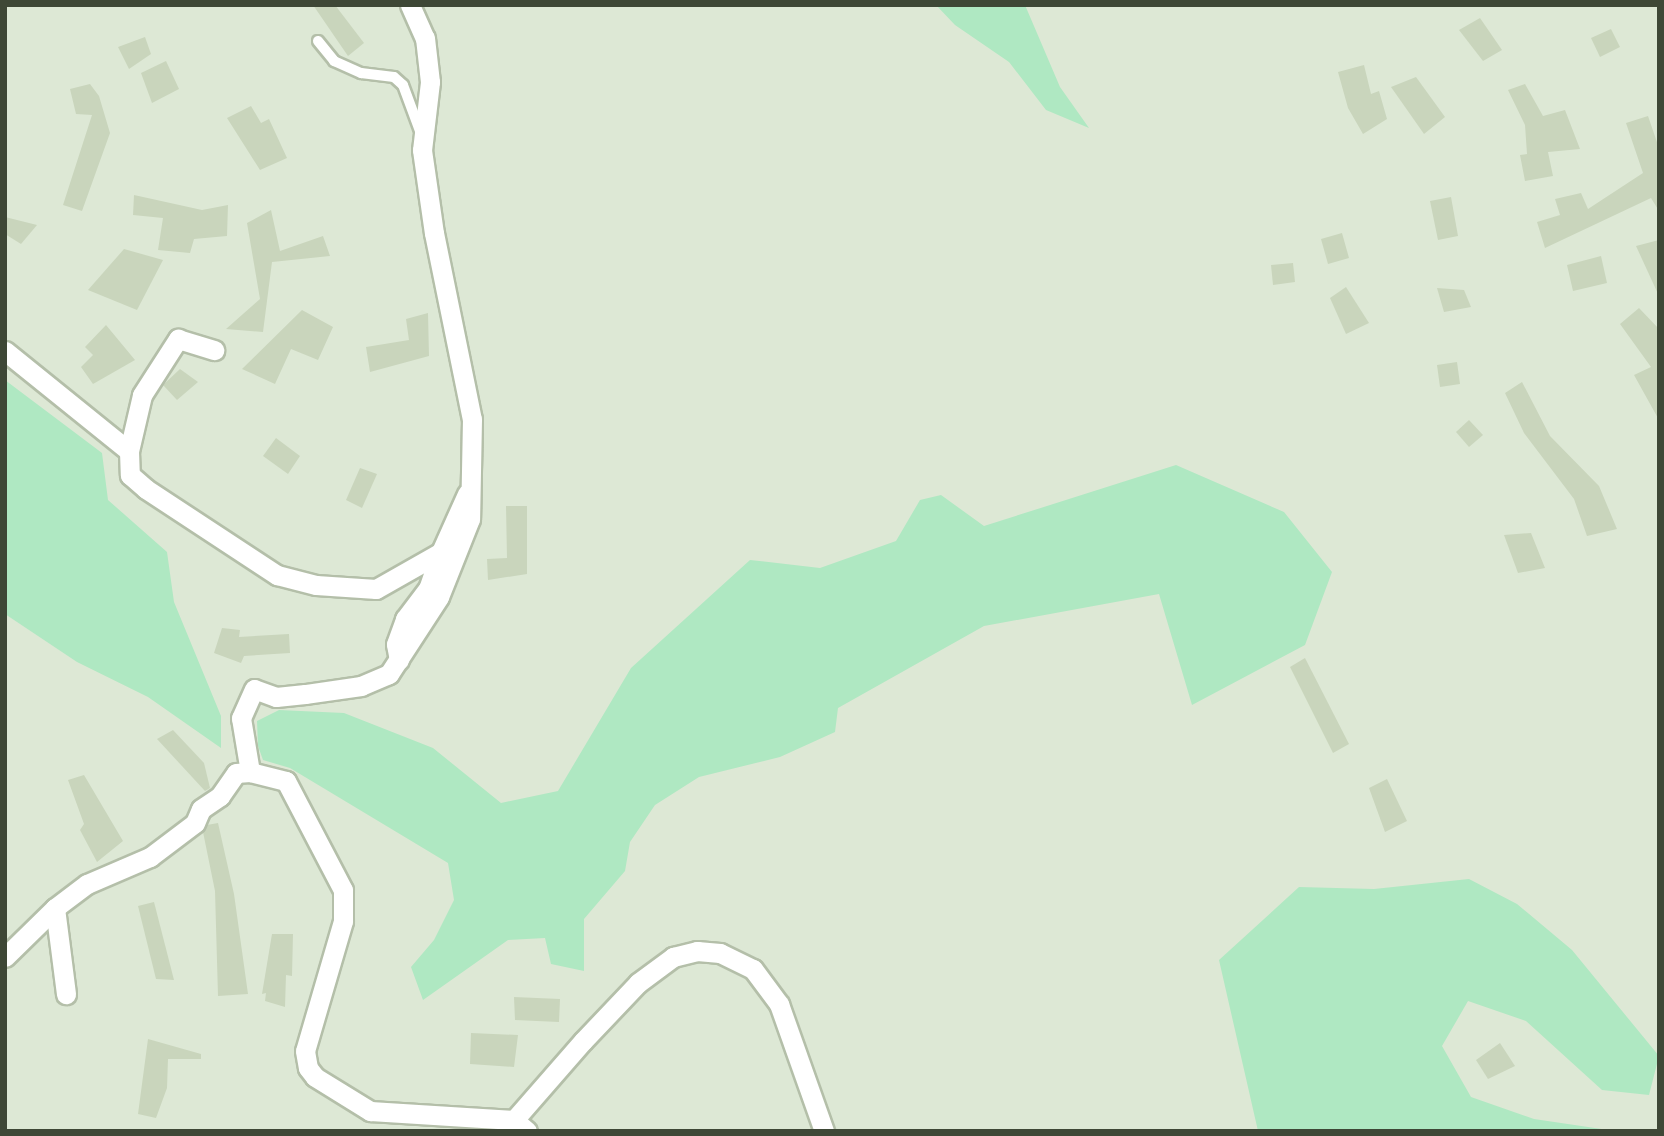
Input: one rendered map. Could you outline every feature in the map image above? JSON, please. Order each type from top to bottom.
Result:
[{"type":"street","points":[[250,772],[241,718],[254,689],[276,697],[361,686],[389,674],[439,597],[470,519],[473,480],[472,419],[434,233],[424,141],[430,82],[425,38],[410,5]]},
{"type":"street","points":[[214,350],[178,339],[142,395],[128,451],[130,475],[145,489],[276,575],[316,585],[376,589],[441,552]]},
{"type":"street","points":[[5,351],[128,451]]},
{"type":"street","points":[[399,660],[396,644],[405,619],[428,589],[441,552],[473,480]]},
{"type":"street","points":[[5,957],[55,908],[87,884],[150,857],[195,823],[201,808],[220,796],[236,773],[250,772],[286,781],[344,890],[343,921],[305,1051],[315,1077],[370,1111],[517,1127],[638,983],[673,957],[697,951],[720,953],[752,969],[779,1004],[824,1131]]},
{"type":"street","points":[[55,908],[66,994]]},
{"type":"lane","points":[[318,41],[334,61],[361,73],[394,77],[403,85],[424,141]]},
{"type":"shaded area","points":[[5,5],[1659,5],[1659,1131],[5,1131]]},
{"type":"green space","points":[[936,5],[1025,5],[1060,87],[1089,128],[1046,110],[1009,62],[955,25]]},
{"type":"green space","points":[[5,380],[102,453],[108,500],[167,552],[174,602],[221,716],[221,748],[148,697],[77,662],[5,614]]},
{"type":"green space","points":[[1176,465],[1284,512],[1332,572],[1305,645],[1192,705],[1159,594],[984,626],[838,708],[835,732],[780,757],[699,777],[655,805],[630,842],[625,871],[584,919],[584,971],[551,964],[545,938],[508,940],[423,1000],[411,967],[434,940],[454,900],[448,863],[290,768],[263,760],[258,746],[257,721],[279,710],[344,713],[433,748],[501,803],[558,791],[631,668],[750,560],[820,568],[896,541],[920,500],[941,495],[984,526]]},
{"type":"green space","points":[[1469,879],[1517,904],[1572,950],[1659,1056],[1649,1095],[1602,1090],[1526,1021],[1468,1001],[1442,1046],[1471,1097],[1534,1119],[1615,1131],[1258,1131],[1219,960],[1299,887],[1374,889]]},
{"type":"building","points":[[313,5],[335,5],[364,43],[348,56]]},
{"type":"building","points":[[1480,18],[1502,50],[1483,61],[1459,30]]},
{"type":"building","points":[[1611,29],[1620,47],[1600,57],[1591,38]]},
{"type":"building","points":[[145,37],[151,54],[129,69],[118,47]]},
{"type":"building","points":[[166,61],[179,89],[152,103],[141,73]]},
{"type":"building","points":[[1364,65],[1371,94],[1379,91],[1387,119],[1363,134],[1348,108],[1338,72]]},
{"type":"building","points":[[1416,77],[1445,117],[1424,134],[1391,87]]},
{"type":"building","points":[[90,84],[99,96],[110,133],[82,211],[63,205],[92,115],[76,114],[70,89]]},
{"type":"building","points":[[1525,84],[1543,116],[1565,110],[1580,149],[1548,152],[1553,176],[1525,181],[1520,155],[1527,154],[1525,125],[1508,90]]},
{"type":"building","points":[[251,106],[261,123],[269,119],[287,158],[260,170],[227,118]]},
{"type":"building","points":[[1648,116],[1659,148],[1659,211],[1651,198],[1545,248],[1537,222],[1560,215],[1555,199],[1581,193],[1588,209],[1643,173],[1626,123]]},
{"type":"building","points":[[134,195],[202,210],[228,205],[227,236],[194,239],[190,253],[158,250],[163,218],[133,215]]},
{"type":"building","points":[[1451,197],[1458,236],[1438,240],[1430,201]]},
{"type":"building","points":[[271,210],[280,251],[323,236],[330,256],[272,262],[263,332],[226,329],[260,299],[247,223]]},
{"type":"building","points":[[5,217],[37,225],[21,244],[5,234]]},
{"type":"building","points":[[1342,233],[1349,258],[1328,264],[1321,239]]},
{"type":"building","points":[[1659,240],[1659,296],[1636,246]]},
{"type":"building","points":[[124,249],[163,260],[137,310],[88,290]]},
{"type":"building","points":[[1601,256],[1607,283],[1573,291],[1567,265]]},
{"type":"building","points":[[1293,263],[1295,282],[1273,285],[1271,265]]},
{"type":"building","points":[[1346,287],[1369,323],[1346,334],[1330,298]]},
{"type":"building","points":[[1437,288],[1464,290],[1471,307],[1444,312]]},
{"type":"building","points":[[1639,308],[1659,329],[1659,420],[1634,375],[1651,367],[1620,324]]},
{"type":"building","points":[[302,310],[333,327],[318,360],[291,349],[275,384],[242,369]]},
{"type":"building","points":[[428,313],[429,356],[370,372],[366,347],[409,340],[406,319]]},
{"type":"building","points":[[106,325],[135,360],[93,384],[81,367],[93,355],[85,347]]},
{"type":"building","points":[[1457,362],[1460,384],[1440,387],[1437,365]]},
{"type":"building","points":[[180,369],[198,382],[177,400],[163,385]]},
{"type":"building","points":[[1522,382],[1550,436],[1599,486],[1617,529],[1587,536],[1574,499],[1524,433],[1505,393]]},
{"type":"building","points":[[1469,420],[1483,435],[1469,447],[1456,432]]},
{"type":"building","points":[[276,438],[300,456],[288,474],[263,456]]},
{"type":"building","points":[[360,468],[377,474],[362,508],[346,500]]},
{"type":"building","points":[[506,506],[527,506],[527,574],[488,580],[487,559],[507,558]]},
{"type":"building","points":[[1531,533],[1545,568],[1518,573],[1504,535]]},
{"type":"building","points":[[222,628],[240,630],[239,637],[289,634],[290,653],[244,656],[241,663],[214,653]]},
{"type":"building","points":[[1305,658],[1349,744],[1333,753],[1290,667]]},
{"type":"building","points":[[173,730],[204,763],[210,788],[205,791],[157,739]]},
{"type":"building","points":[[84,775],[123,841],[97,862],[80,830],[84,824],[68,780]]},
{"type":"building","points":[[1387,779],[1407,821],[1385,832],[1369,788]]},
{"type":"building","points":[[218,823],[234,894],[248,994],[218,996],[215,891],[203,832],[207,825]]},
{"type":"building","points":[[154,902],[174,980],[156,979],[138,906]]},
{"type":"building","points":[[272,934],[293,934],[292,976],[286,975],[285,1007],[265,1001],[266,993],[262,994]]},
{"type":"building","points":[[514,997],[560,999],[559,1022],[515,1020]]},
{"type":"building","points":[[471,1033],[518,1035],[514,1067],[470,1064]]},
{"type":"building","points":[[148,1039],[201,1054],[201,1059],[168,1059],[167,1088],[156,1118],[138,1114]]},
{"type":"building","points":[[1500,1043],[1515,1066],[1488,1079],[1476,1060]]}]
